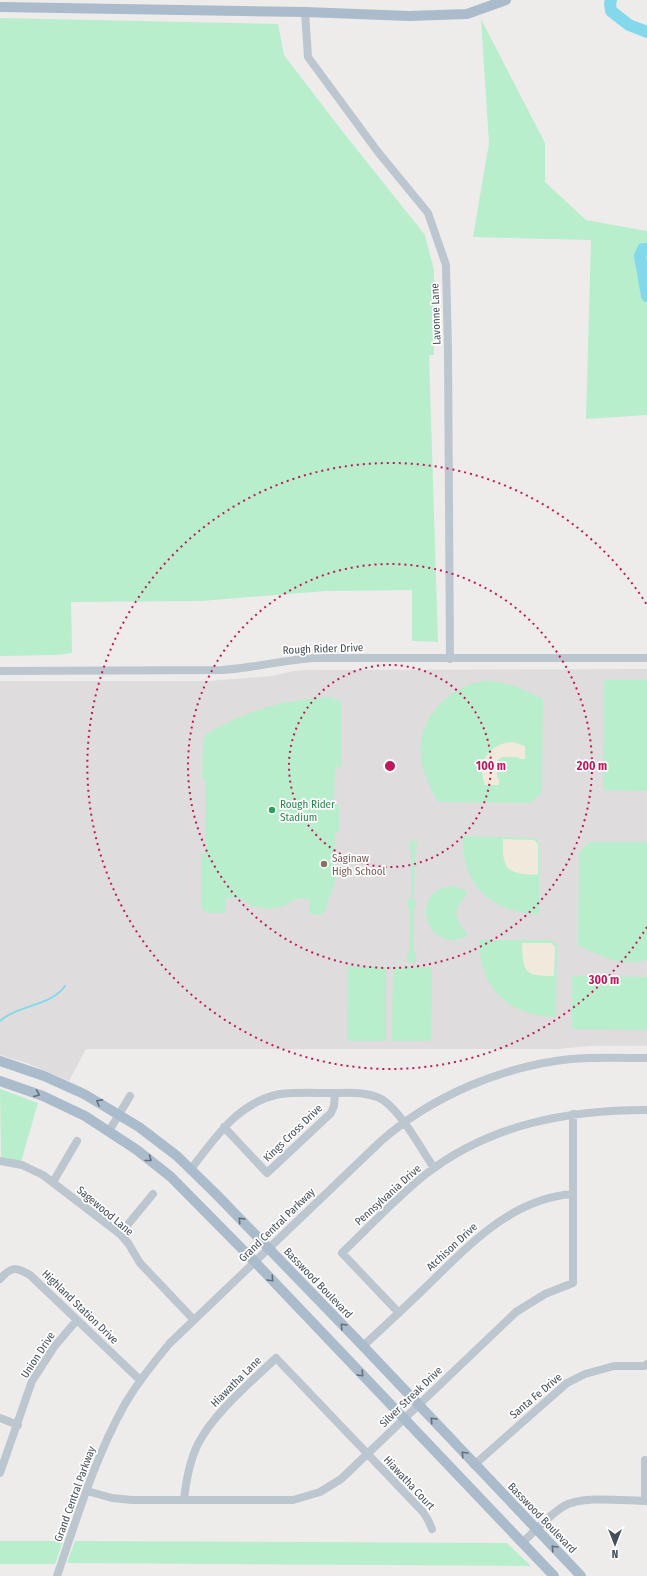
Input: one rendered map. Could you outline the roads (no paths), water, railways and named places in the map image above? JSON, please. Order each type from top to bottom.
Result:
[{"type":"main road","points":[[0,8],[305,12],[409,16],[467,14],[506,0]]},
{"type":"main road","name":"Basswood Boulevard","points":[[0,1061],[37,1073],[66,1086],[119,1114],[160,1142],[191,1169],[363,1346],[474,1465],[581,1576]]},
{"type":"main road","points":[[0,1081],[85,1116],[149,1159],[171,1177],[255,1262],[554,1576]]},
{"type":"street","name":"Lavonne Lane","points":[[305,12],[308,57],[378,152],[428,213],[446,265],[449,359],[450,659]]},
{"type":"street","name":"Rough Rider Drive","points":[[0,671],[222,670],[302,659],[647,658]]},
{"type":"street","name":"Grand Central Parkway","points":[[57,1576],[87,1491],[118,1417],[140,1380],[170,1343],[368,1152],[404,1123],[438,1102],[466,1088],[517,1070],[545,1063],[577,1059],[647,1058]]},
{"type":"street","points":[[191,1169],[236,1114],[245,1108],[271,1096],[300,1093],[335,1093],[375,1096],[388,1104],[404,1123],[434,1168]]},
{"type":"street","name":"Kings Cross Drive","points":[[224,1127],[267,1173],[331,1114],[334,1106],[335,1093]]},
{"type":"street","points":[[109,1131],[130,1096]]},
{"type":"street","name":"Pennsylvania Drive","points":[[399,1313],[342,1253],[407,1190],[434,1168],[464,1149],[493,1135],[535,1121],[573,1114],[647,1110]]},
{"type":"street","name":"Silver Streak Drive","points":[[87,1491],[122,1499],[282,1501],[303,1498],[320,1492],[334,1484],[516,1312],[545,1294],[573,1283],[573,1114]]},
{"type":"street","points":[[53,1182],[77,1141]]},
{"type":"street","name":"Sagewood Lane","points":[[0,1161],[22,1165],[43,1175],[120,1234],[128,1243],[140,1263],[194,1320]]},
{"type":"street","points":[[120,1234],[153,1194]]},
{"type":"street","name":"Atchison Drive","points":[[363,1346],[476,1239],[498,1222],[532,1204],[555,1197],[573,1194]]},
{"type":"street","name":"Highland Station Drive","points":[[0,1279],[11,1269],[18,1269],[35,1279],[140,1380]]},
{"type":"street","name":"Union Drive","points":[[0,1474],[32,1381],[54,1347],[77,1320]]},
{"type":"street","name":"Hiawatha Lane","points":[[184,1500],[186,1480],[191,1463],[204,1433],[221,1413],[276,1358],[367,1454]]},
{"type":"street","name":"Santa Fe Drive","points":[[474,1465],[567,1383],[585,1374],[614,1366],[644,1366],[647,1364]]},
{"type":"street","points":[[0,1418],[18,1425]]},
{"type":"street","name":"Hiawatha Court","points":[[367,1454],[423,1512],[432,1529]]},
{"type":"street","points":[[522,1543],[560,1509],[574,1502],[592,1500],[646,1501],[645,1460]]},
{"type":"waterway","points":[[611,0],[611,11],[629,25],[647,32]]},
{"type":"waterway","points":[[647,249],[643,249],[640,256],[647,296]]},
{"type":"waterway","points":[[0,1021],[7,1016],[51,998],[59,993],[65,986]]},
{"type":"place","name":"Rough Rider Stadium","points":[[272,810]]},
{"type":"place","name":"Saginaw High School","points":[[324,864]]}]
